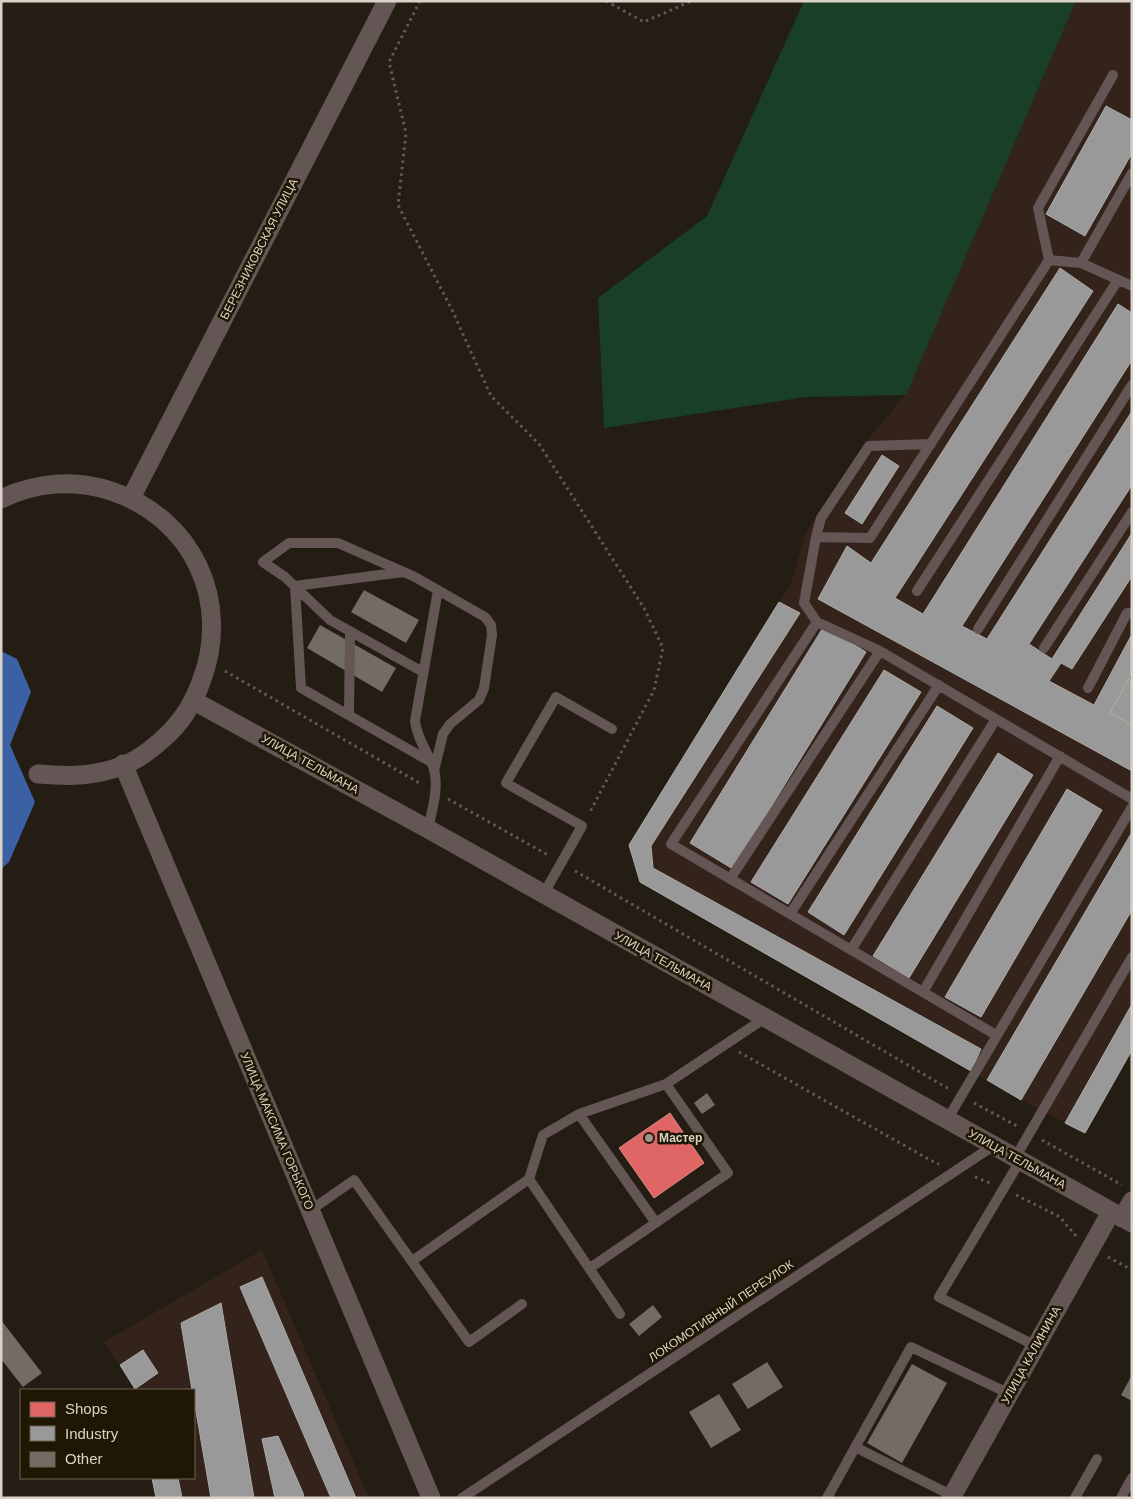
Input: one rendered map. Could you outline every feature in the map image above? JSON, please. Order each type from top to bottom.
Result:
[{"type":"street","name":"БЕРЕЗНИКОВСКАЯ УЛИЦА","points":[[131,498],[387,1]]},
{"type":"street","points":[[1,499],[18,491],[56,483],[94,486],[131,498],[163,519],[188,548],[205,582],[213,620],[209,662],[194,701],[177,726],[148,752],[114,769],[76,776],[38,774]]},
{"type":"street","name":"УЛИЦА ТЕЛЬМАНА","points":[[194,701],[428,828],[1122,1218]]},
{"type":"street","name":"УЛИЦА МАКСИМА ГОРЬКОГО","points":[[123,764],[431,1498]]},
{"type":"street","name":"УЛИЦА КАЛИНИНА","points":[[953,1497],[1091,1248],[1122,1218],[1128,1193]]},
{"type":"lane","points":[[816,537],[870,538],[931,444],[1049,260],[1038,208],[1113,75]]},
{"type":"lane","points":[[1081,263],[1132,173]]},
{"type":"lane","points":[[1049,260],[1081,263],[1132,286]]},
{"type":"lane","points":[[917,591],[1118,280]]},
{"type":"lane","points":[[978,629],[1132,385]]},
{"type":"lane","points":[[931,444],[869,446],[821,518],[804,603],[817,622],[880,651],[1132,799]]},
{"type":"lane","points":[[1044,648],[1132,512]]},
{"type":"lane","points":[[423,672],[330,620],[294,586],[263,562],[289,543],[338,543],[404,572],[485,617],[491,625],[492,635],[482,694],[479,700],[450,724],[443,734],[432,766]]},
{"type":"lane","points":[[294,586],[404,572]]},
{"type":"lane","points":[[294,586],[301,688],[432,766]]},
{"type":"lane","points":[[428,828],[436,792],[432,766],[416,732],[415,721],[438,590]]},
{"type":"lane","points":[[1088,688],[1127,613],[1132,613]]},
{"type":"lane","points":[[817,622],[670,844],[996,1035]]},
{"type":"lane","points":[[349,715],[350,632]]},
{"type":"lane","points":[[730,879],[880,651]]},
{"type":"lane","points":[[790,914],[938,685]]},
{"type":"lane","points":[[544,894],[582,826],[506,783],[556,697],[612,729]]},
{"type":"lane","points":[[851,950],[996,719]]},
{"type":"lane","points":[[923,992],[1060,756]]},
{"type":"lane","points":[[946,1120],[1132,807]]},
{"type":"lane","points":[[1036,1346],[939,1297],[1004,1189],[1030,1133],[1132,957]]},
{"type":"lane","points":[[412,1261],[529,1179],[543,1135],[579,1114],[666,1084],[764,1018]]},
{"type":"lane","points":[[590,1268],[728,1173],[666,1084]]},
{"type":"lane","points":[[579,1114],[656,1222]]},
{"type":"lane","name":"ЛОКОМОТИВНЫЙ ПЕРЕУЛОК","points":[[462,1498],[993,1146]]},
{"type":"lane","points":[[529,1179],[620,1314]]},
{"type":"lane","points":[[311,1210],[354,1180],[469,1342],[522,1304]]},
{"type":"lane","points":[[827,1498],[911,1347],[1010,1394]]},
{"type":"lane","points":[[855,1447],[953,1497]]},
{"type":"lane","points":[[1075,1498],[1097,1459]]},
{"type":"lane","points":[[1121,1498],[1132,1478]]},
{"type":"path","points":[[420,1],[389,62],[406,133],[398,205],[453,312],[491,396],[539,444],[644,608],[663,648],[654,690],[582,826]]},
{"type":"path","points":[[606,1],[644,22],[691,1]]},
{"type":"path","points":[[209,662],[562,863],[960,1096],[1030,1133],[1128,1193]]},
{"type":"path","points":[[726,1044],[930,1160],[1004,1189],[1060,1217],[1081,1242],[1132,1270]]},
{"type":"shaded area","points":[[1076,1],[1132,1],[1132,1050],[1085,1133],[1021,1100],[640,882],[629,845],[791,584],[805,534],[870,437],[906,394]]},
{"type":"shaded area","points":[[262,1250],[369,1498],[156,1498],[152,1479],[195,1479],[195,1389],[135,1389],[104,1342]]},
{"type":"green space","points":[[804,1],[1076,1],[906,395],[806,397],[604,428],[598,298],[707,216]]},
{"type":"water","points":[[1,651],[17,659],[31,692],[10,745],[35,802],[9,862],[1,869]]},
{"type":"building: Shops","points":[[670,1113],[704,1163],[654,1198],[619,1148]]},
{"type":"building: Industry","points":[[1106,106],[1132,120],[1132,153],[1085,236],[1046,214]]},
{"type":"building: Industry","points":[[1060,268],[1093,291],[895,598],[923,614],[1118,304],[1132,313],[1132,360],[962,626],[987,639],[1132,411],[1132,485],[1029,644],[1052,659],[1132,533],[1132,576],[1072,669],[1061,663],[1049,681],[1094,705],[1132,634],[1132,673],[1110,713],[1132,725],[1132,771],[818,599],[847,546],[871,563]]},
{"type":"building: Industry","points":[[882,455],[899,466],[862,524],[845,513]]},
{"type":"building: Industry","points":[[779,602],[800,613],[651,846],[653,868],[981,1049],[971,1071],[640,882],[629,845]]},
{"type":"building: Industry","points":[[824,626],[866,652],[733,869],[690,843]]},
{"type":"building: Industry","points":[[884,670],[921,692],[788,904],[751,882]]},
{"type":"building: Industry","points":[[1129,678],[1132,680],[1132,725],[1110,713]]},
{"type":"building: Industry","points":[[937,706],[973,728],[844,935],[808,912]]},
{"type":"building: Industry","points":[[998,753],[1033,775],[909,978],[873,956]]},
{"type":"building: Industry","points":[[1067,789],[1102,810],[981,1017],[945,997]]},
{"type":"building: Industry","points":[[1132,832],[1132,910],[1021,1100],[987,1080]]},
{"type":"building: Industry","points":[[1132,1004],[1132,1050],[1085,1133],[1065,1123]]},
{"type":"building: Industry","points":[[262,1277],[356,1498],[331,1498],[240,1287]]},
{"type":"building: Industry","points":[[221,1303],[254,1498],[211,1498],[195,1406],[195,1389],[192,1389],[181,1323]]},
{"type":"building: Industry","points":[[143,1350],[158,1373],[135,1389],[120,1365]]},
{"type":"building: Industry","points":[[278,1436],[304,1498],[275,1498],[262,1439]]},
{"type":"building: Industry","points":[[152,1479],[178,1479],[182,1498],[156,1498]]},
{"type":"building: Other","points":[[364,590],[419,620],[406,643],[351,612]]},
{"type":"building: Other","points":[[320,625],[396,668],[382,692],[307,648]]},
{"type":"building: Other","points":[[707,1093],[715,1105],[702,1114],[694,1103]]},
{"type":"building: Other","points":[[653,1305],[662,1317],[639,1336],[629,1324]]},
{"type":"building: Other","points":[[1,1320],[42,1373],[23,1387],[1,1359]]},
{"type":"building: Other","points":[[767,1362],[783,1387],[748,1409],[732,1384]]},
{"type":"building: Other","points":[[912,1364],[947,1383],[902,1463],[867,1443]]},
{"type":"building: Other","points":[[1132,1375],[1132,1401],[1121,1395]]},
{"type":"building: Other","points":[[719,1394],[741,1430],[711,1448],[689,1412]]},
{"type":"place","name":"Мастер","points":[[649,1138]]}]
